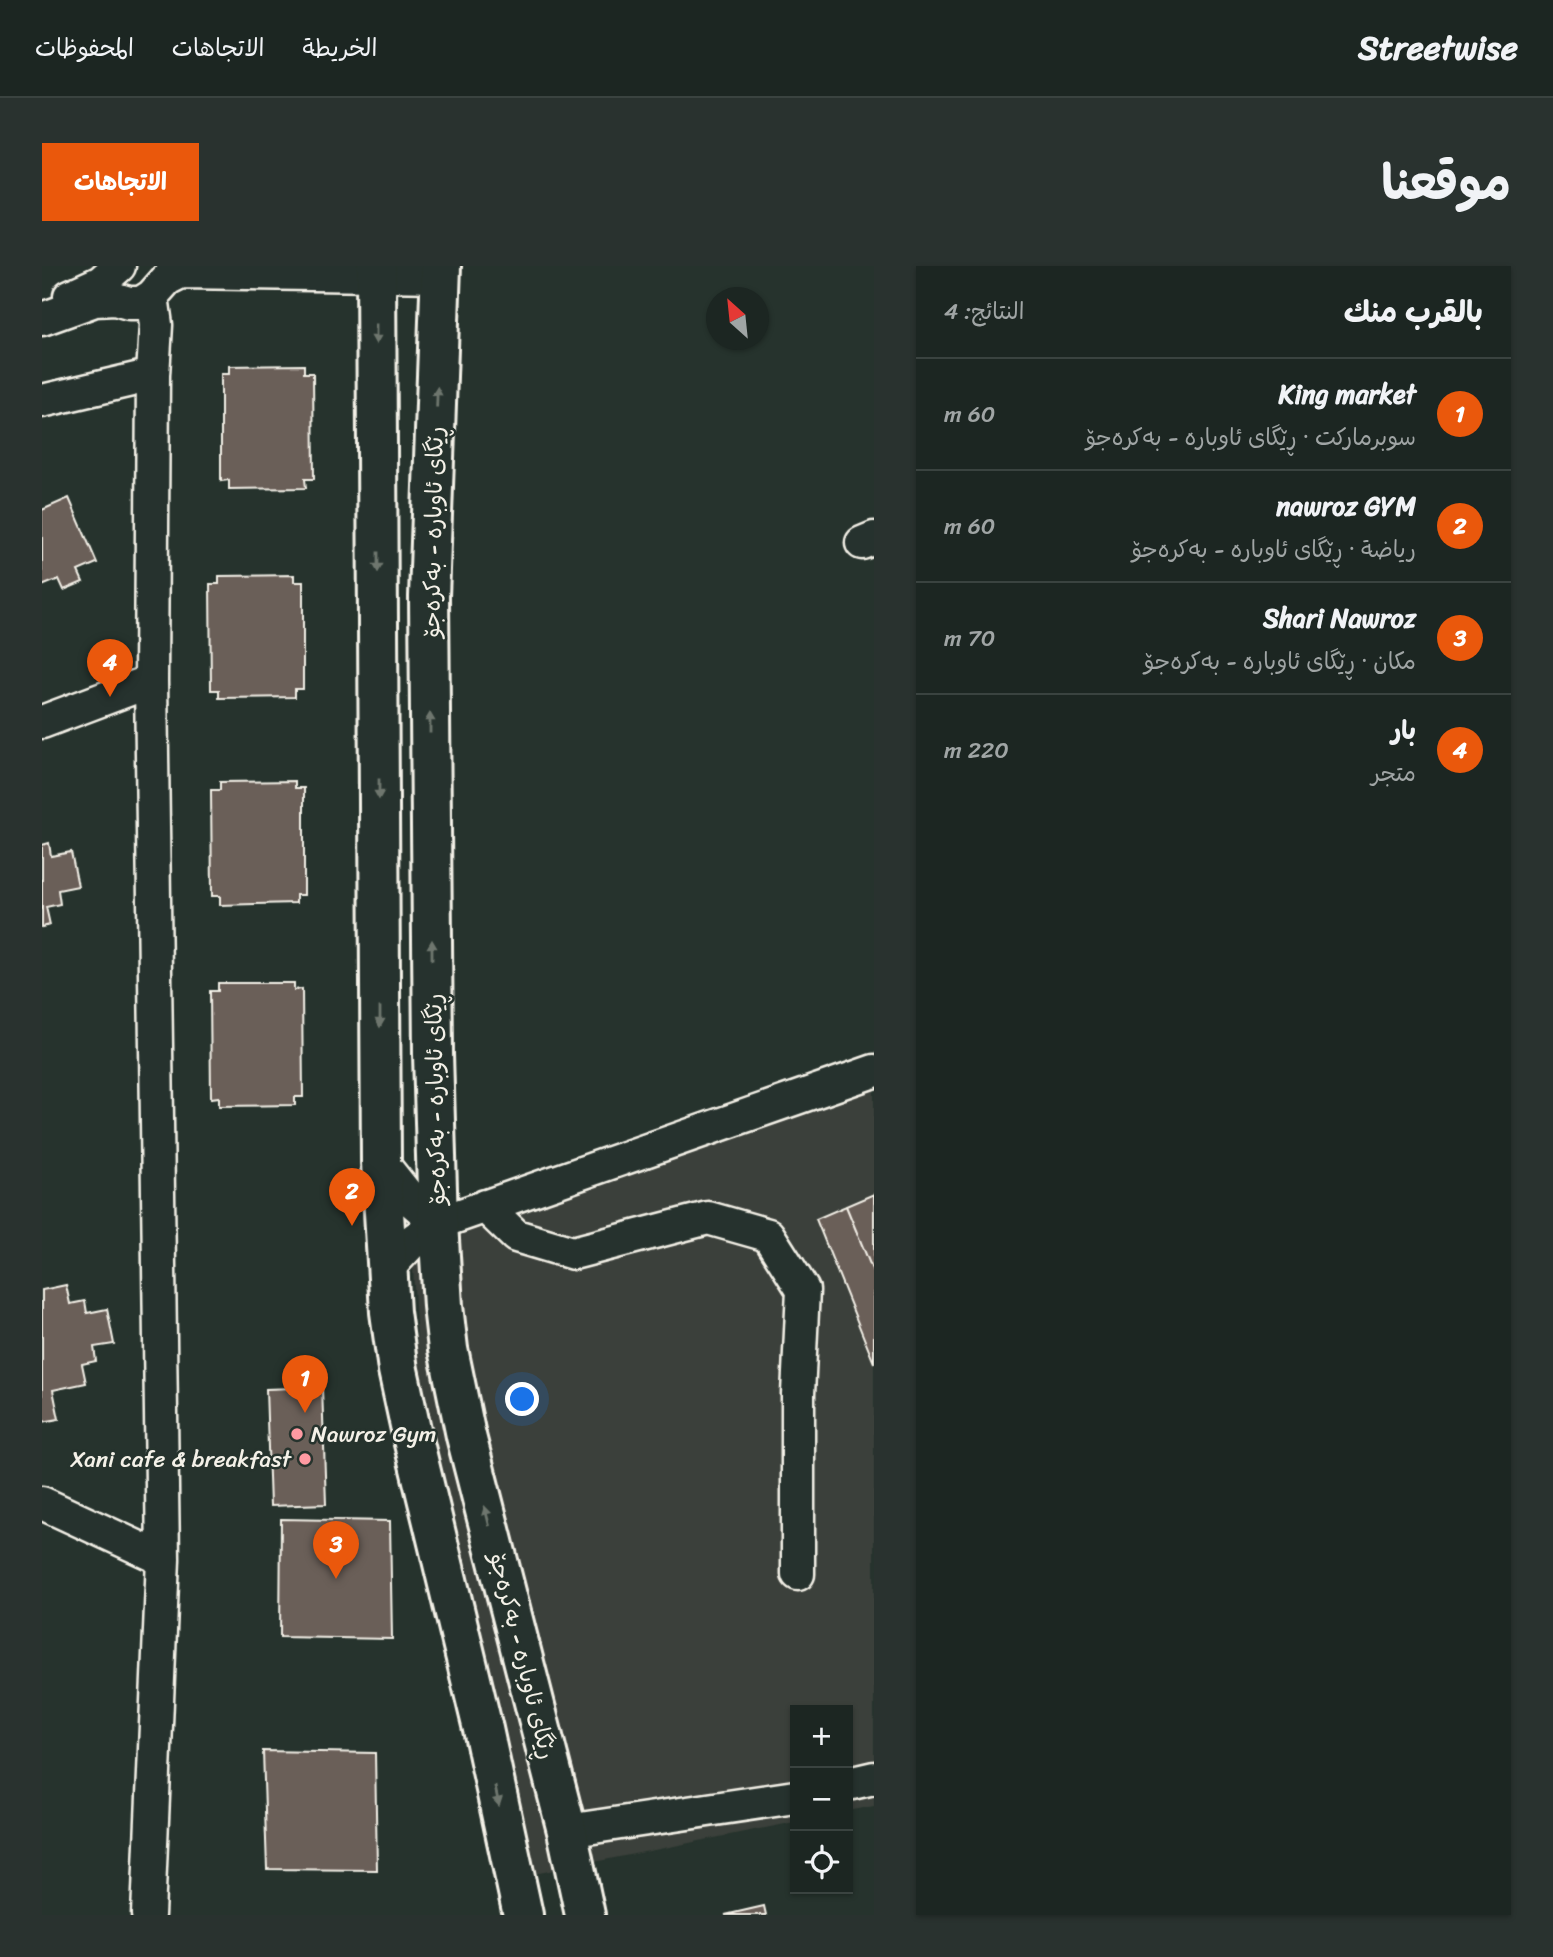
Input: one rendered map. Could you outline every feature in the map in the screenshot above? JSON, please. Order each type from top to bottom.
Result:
[{"type":"main road","points":[[376,271],[381,1146],[390,1312],[398,1370],[413,1439],[483,1729],[523,1915]]},
{"type":"main road","name":"ڕێگای ئاوبارە - بەکرەجۆ","points":[[441,271],[429,597],[435,1134],[443,1306],[448,1349],[467,1436],[586,1915]]},
{"type":"main road","points":[[381,1146],[397,1140],[407,1142],[426,1139],[435,1134]]},
{"type":"main road","points":[[390,1312],[416,1300],[443,1306]]},
{"type":"street","points":[[108,282],[135,304],[147,301],[176,269],[441,271]]},
{"type":"street","points":[[42,307],[108,282]]},
{"type":"street","points":[[42,319],[85,302],[108,282]]},
{"type":"street","points":[[148,1915],[163,1559],[151,681],[153,375],[156,318],[152,296]]},
{"type":"street","points":[[42,401],[153,375]]},
{"type":"street","points":[[42,722],[151,681]]},
{"type":"street","points":[[387,1269],[405,1249],[438,1223],[874,1071]]},
{"type":"street","points":[[381,1146],[406,1195],[438,1223]]},
{"type":"street","points":[[485,1206],[516,1236],[573,1253],[708,1218],[768,1235],[803,1290],[798,1394],[798,1574]]},
{"type":"street","points":[[42,1503],[163,1559]]},
{"type":"street","points":[[853,1783],[874,1779]]},
{"type":"street","points":[[567,1831],[790,1798]]},
{"type":"shaded area","points":[[874,1069],[874,1806],[853,1810],[853,1705],[790,1705],[790,1823],[534,1874],[433,1439],[418,1362],[411,1229]]},
{"type":"building","points":[[304,365],[304,373],[313,373],[314,479],[305,479],[306,488],[229,489],[229,480],[221,481],[221,374],[229,374],[229,366]]},
{"type":"building","points":[[69,498],[97,563],[78,571],[83,582],[64,590],[59,579],[42,586],[42,510]]},
{"type":"building","points":[[294,575],[294,582],[303,582],[303,689],[295,689],[295,697],[219,698],[219,690],[211,690],[210,584],[219,584],[219,576]]},
{"type":"building","points":[[295,781],[295,788],[304,788],[304,895],[296,895],[296,903],[220,905],[220,896],[212,896],[211,790],[220,790],[220,782]]},
{"type":"building","points":[[49,843],[51,856],[71,852],[78,886],[58,890],[60,904],[46,907],[50,925],[42,927],[42,845]]},
{"type":"building","points":[[218,983],[294,983],[294,990],[302,989],[303,1097],[295,1097],[295,1105],[219,1106],[219,1097],[211,1098],[210,991],[218,991]]},
{"type":"building","points":[[874,1194],[874,1274],[846,1206]]},
{"type":"building","points":[[846,1206],[874,1274],[874,1363],[816,1219]]},
{"type":"building","points":[[66,1285],[70,1304],[85,1301],[87,1313],[107,1309],[114,1344],[94,1347],[96,1361],[82,1364],[86,1383],[53,1390],[59,1419],[42,1422],[42,1290]]},
{"type":"building","points":[[322,1387],[326,1504],[270,1506],[266,1389]]},
{"type":"building","points":[[281,1519],[390,1521],[392,1639],[280,1637]]},
{"type":"building","points":[[263,1751],[375,1753],[377,1870],[267,1869]]},
{"type":"building","points":[[764,1906],[766,1915],[725,1915]]},
{"type":"place","name":"بار","points":[[110,697]]},
{"type":"place","name":"nawroz GYM","points":[[352,1226]]},
{"type":"place","name":"King market","points":[[305,1413]]},
{"type":"place","name":"Nawroz Gym","points":[[297,1434]]},
{"type":"place","name":"Xani cafe & breakfast","points":[[305,1459]]},
{"type":"place","name":"Shari Nawroz","points":[[336,1579]]}]
